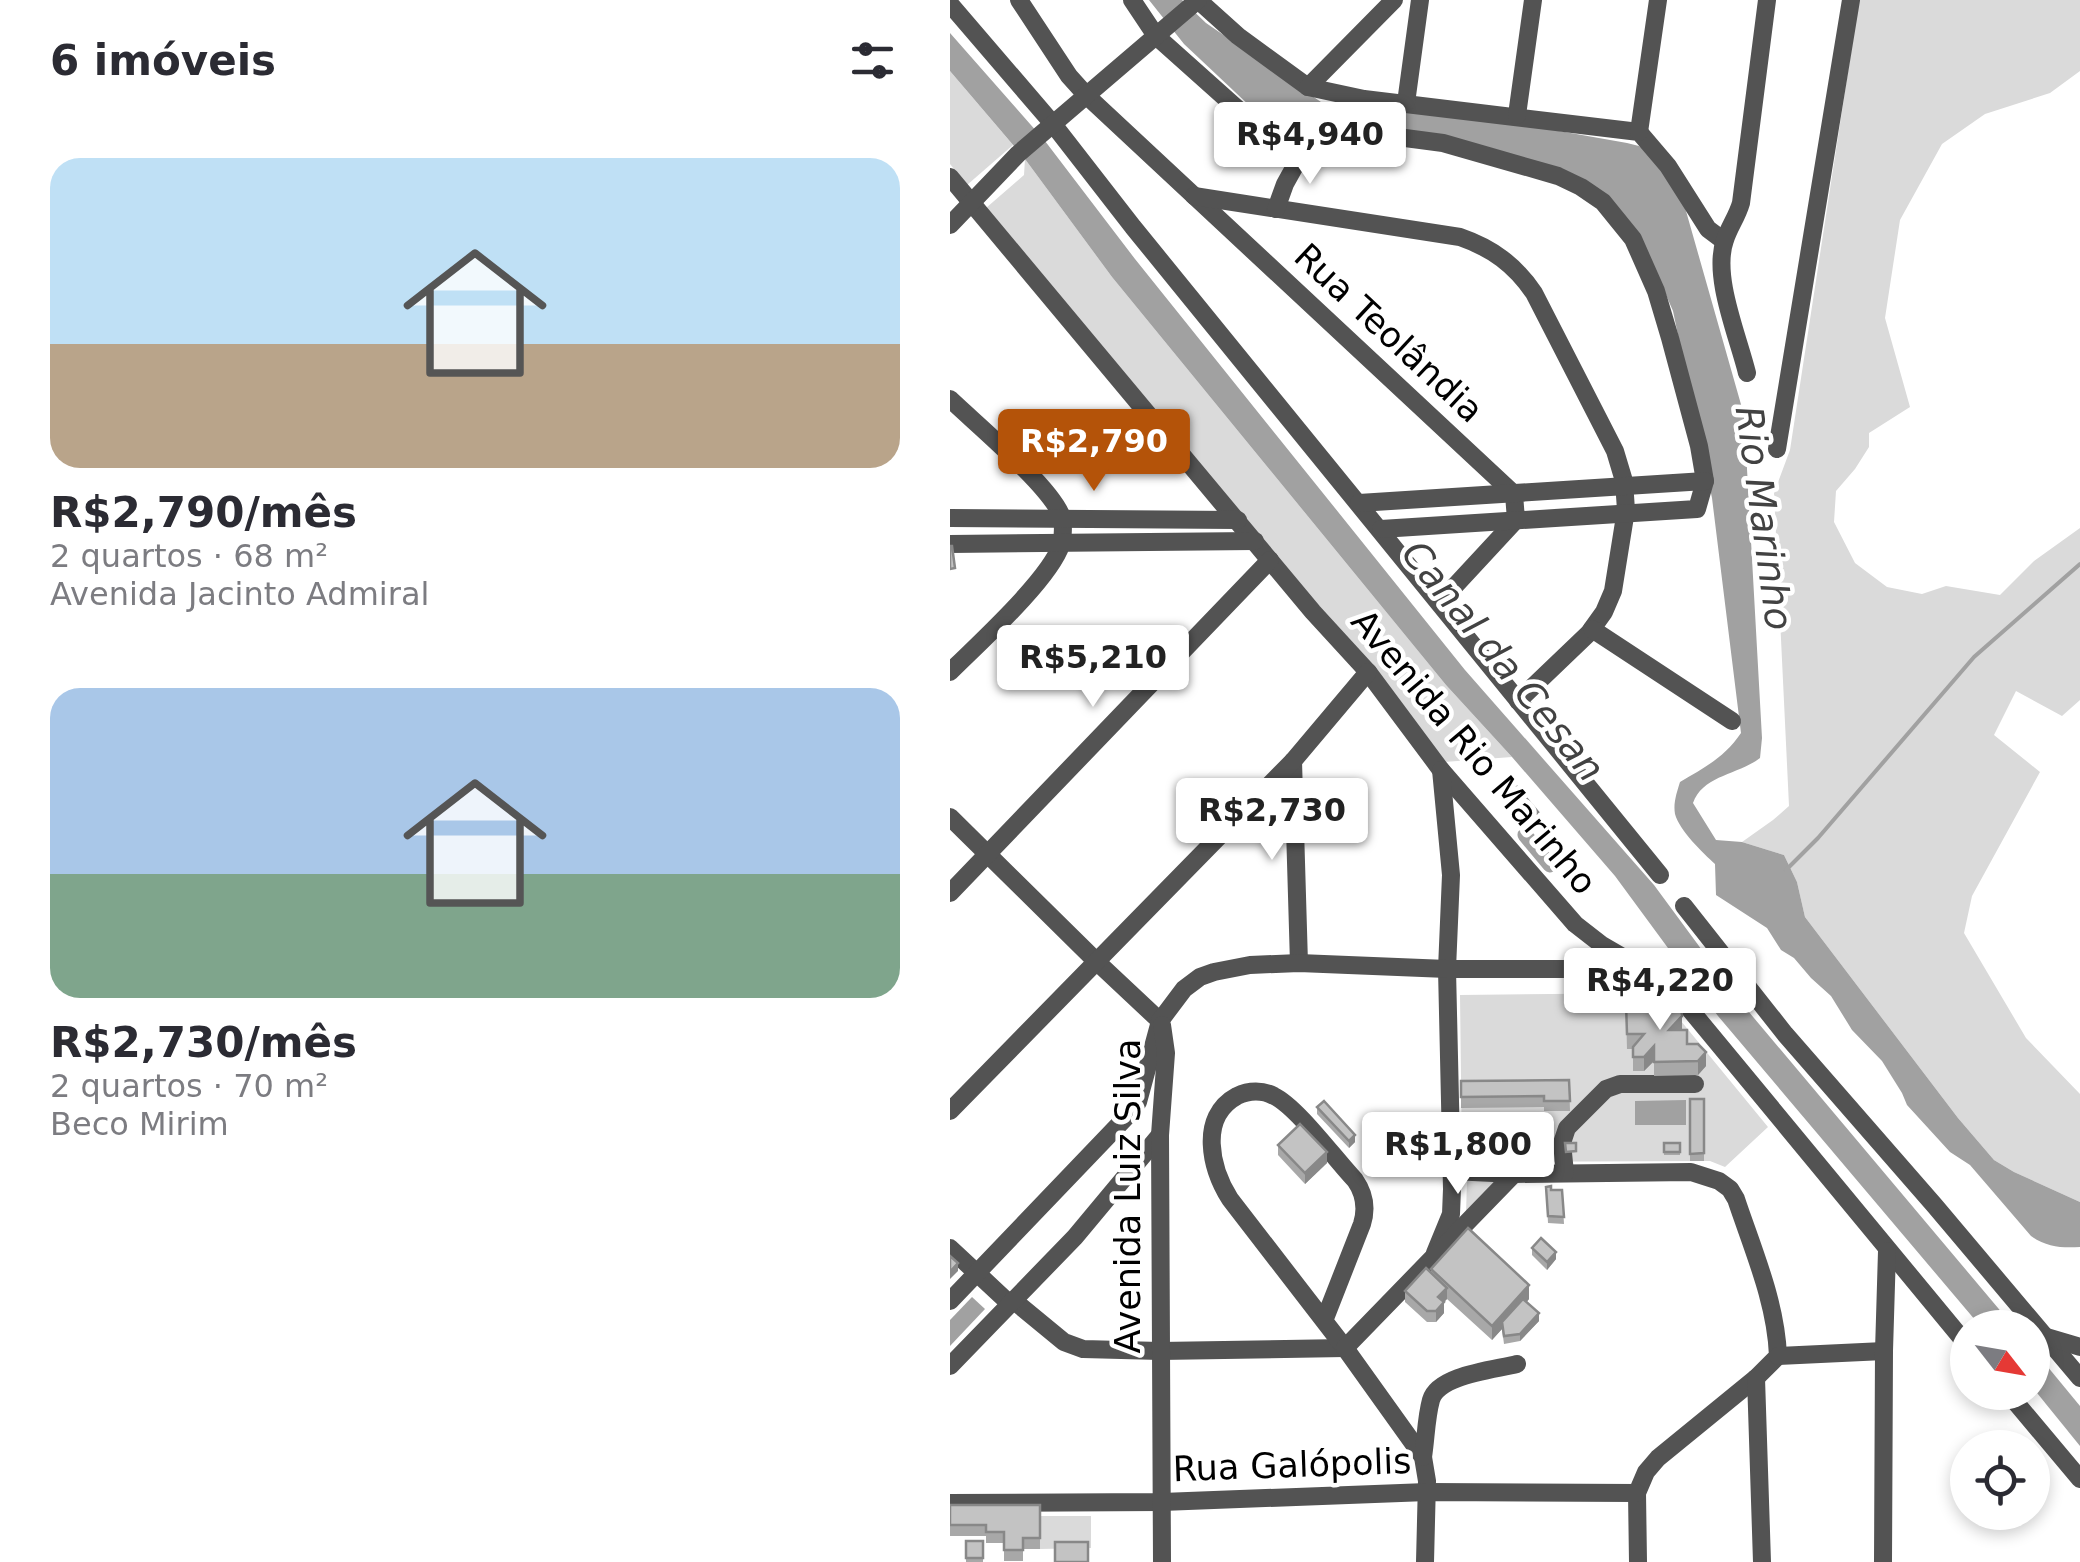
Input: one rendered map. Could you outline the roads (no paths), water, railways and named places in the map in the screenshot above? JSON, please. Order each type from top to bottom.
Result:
[{"type":"street","name":"Rua Teolândia","points":[[1020,0],[1069,76],[1087,96],[1514,494]]},
{"type":"street","points":[[1132,0],[1250,120],[1286,143],[1305,148],[1332,139],[1390,136],[1444,143],[1558,176],[1603,202],[1633,238],[1656,291],[1700,446],[1705,482],[1697,508],[1381,530]]},
{"type":"street","points":[[1308,87],[1394,0]]},
{"type":"street","points":[[1406,103],[1420,0]]},
{"type":"street","points":[[1517,116],[1533,0]]},
{"type":"street","points":[[1639,132],[1658,0]]},
{"type":"street","points":[[1747,373],[1722,277],[1724,241],[1741,204],[1766,0]]},
{"type":"street","points":[[1777,449],[1851,0]]},
{"type":"street","points":[[950,225],[1018,154],[1196,2],[1308,87],[1332,94],[1639,132],[1668,166],[1708,228],[1724,241]]},
{"type":"street","name":"Avenida Rio Marinho","points":[[950,4],[1660,875]]},
{"type":"street","points":[[1276,209],[1305,148]]},
{"type":"street","name":"Avenida Rio Marinho","points":[[950,177],[1368,672],[1441,770],[1575,924],[1657,977],[1678,996],[1950,1325]]},
{"type":"street","points":[[1194,196],[1460,237],[1509,264],[1534,294],[1616,450],[1625,515],[1613,591],[1604,612],[1592,629],[1518,701]]},
{"type":"street","points":[[950,399],[1027,473],[1062,517],[1062,543],[1036,582],[950,672]]},
{"type":"street","points":[[1359,504],[1705,482]]},
{"type":"street","points":[[1440,602],[1516,520],[1514,494]]},
{"type":"street","points":[[950,518],[1238,520]]},
{"type":"street","points":[[950,544],[1255,541]]},
{"type":"street","points":[[950,894],[1270,560]]},
{"type":"street","points":[[1592,629],[1732,720]]},
{"type":"street","points":[[950,1110],[1293,762],[1368,672]]},
{"type":"street","points":[[1293,762],[1299,964]]},
{"type":"street","points":[[1435,1253],[1451,1214],[1452,1171],[1447,969],[1451,875],[1441,770]]},
{"type":"street","points":[[950,817],[1160,1020],[1138,1102],[950,1301]]},
{"type":"street","points":[[1684,906],[1786,1034],[2023,1310]]},
{"type":"street","name":"Avenida Luiz Silva","points":[[1162,1562],[1160,1135],[1166,1052],[1160,1020],[1184,989],[1200,976],[1250,965],[1598,969],[1628,960]]},
{"type":"street","points":[[1565,1173],[1562,1143],[1568,1128],[1606,1089],[1620,1084],[1695,1084]]},
{"type":"street","points":[[1324,1321],[1362,1224],[1362,1193],[1284,1103],[1264,1092],[1242,1094],[1224,1107],[1214,1126],[1212,1149],[1219,1179],[1423,1457]]},
{"type":"street","points":[[950,1366],[1075,1236],[1160,1135]]},
{"type":"street","points":[[1452,1171],[1691,1172],[1719,1182],[1736,1199],[1772,1309],[1778,1356]]},
{"type":"street","points":[[950,1248],[1011,1301],[1076,1348],[1344,1348],[1514,1174]]},
{"type":"street","points":[[1883,1562],[1886,1250]]},
{"type":"street","points":[[2050,1338],[2080,1347]]},
{"type":"street","points":[[2050,1342],[2080,1378]]},
{"type":"street","points":[[1638,1562],[1636,1493],[1658,1458],[1778,1356],[1884,1351]]},
{"type":"street","points":[[1425,1562],[1423,1457],[1431,1400],[1438,1387],[1450,1380],[1517,1364]]},
{"type":"street","points":[[1756,1378],[1762,1562]]},
{"type":"street","points":[[2021,1410],[2080,1479]]},
{"type":"street","name":"Rua Galópolis","points":[[950,1503],[1162,1502],[1426,1492],[1636,1493]]},
{"type":"waterway","points":[[1786,870],[1974,657],[2080,564]]},
{"type":"waterway","points":[[1525,835],[1550,865]]},
{"type":"water label","name":"Rio Marinho","points":[[1764,518]]},
{"type":"water label","name":"Canal da Cesan","points":[[1503,661]]}]
